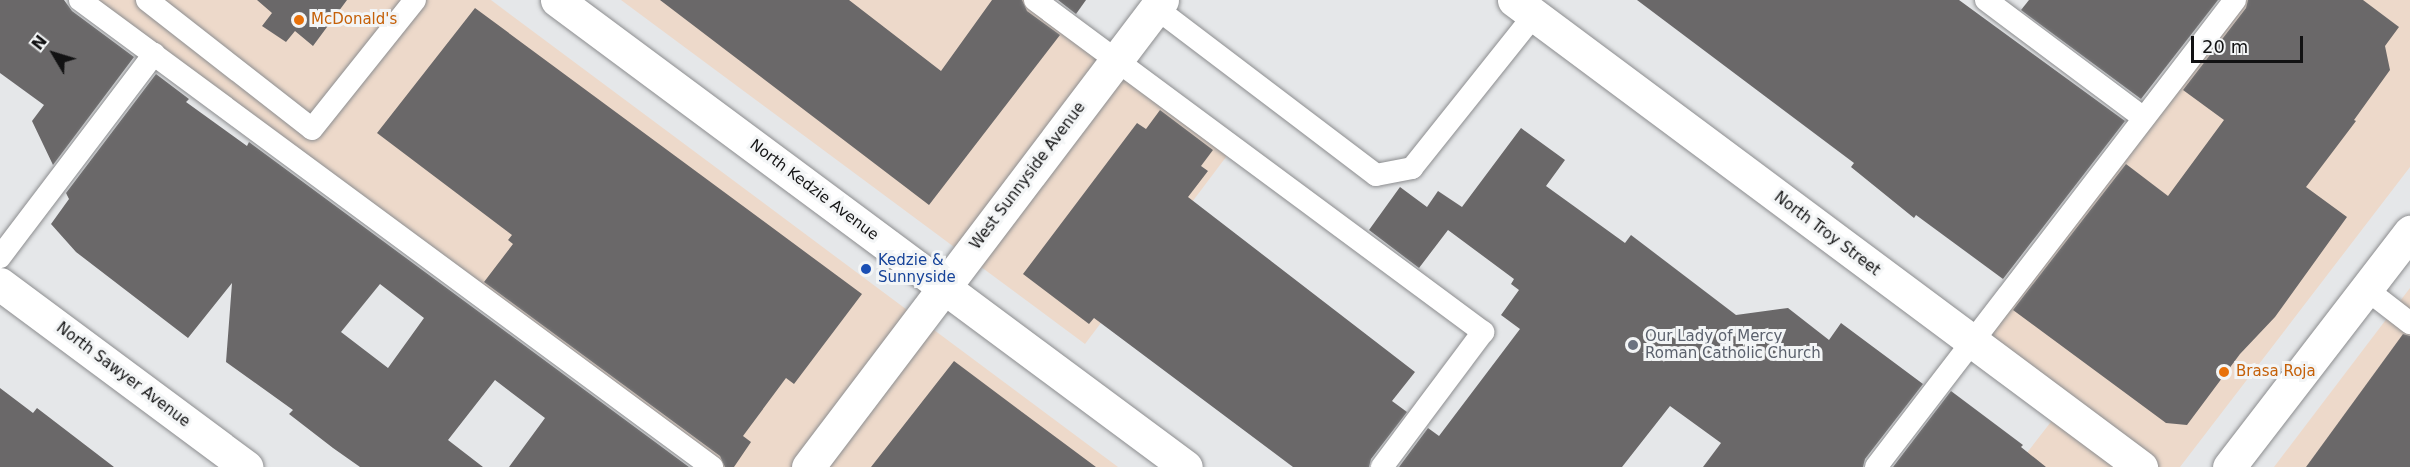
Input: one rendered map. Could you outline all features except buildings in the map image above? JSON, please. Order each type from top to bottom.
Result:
[{"type":"street","name":"North Kedzie Avenue","points":[[557,0],[1186,467]]},
{"type":"street","name":"West Sunnyside Avenue","points":[[808,467],[1159,4]]},
{"type":"street","name":"North Troy Street","points":[[1524,8],[2140,467]]},
{"type":"street","points":[[2229,467],[2410,232]]},
{"type":"street","name":"North Sawyer Avenue","points":[[0,284],[246,467]]},
{"type":"lane","points":[[80,0],[712,467]]},
{"type":"lane","points":[[147,0],[312,129],[415,0]]},
{"type":"lane","points":[[1035,0],[1483,332],[1382,467]]},
{"type":"lane","points":[[1986,0],[2144,118]]},
{"type":"lane","points":[[1876,467],[2235,0]]},
{"type":"lane","points":[[1159,4],[1376,175],[1412,168],[1524,8]]},
{"type":"lane","points":[[0,257],[154,54]]},
{"type":"lane","points":[[2366,290],[2410,322]]},
{"type":"shaded area","points":[[89,0],[491,0],[1118,467],[717,467]]},
{"type":"shaded area","points":[[621,0],[1024,0],[1229,153],[1085,344]]},
{"type":"shaded area","points":[[2241,0],[2410,0],[2410,167],[2180,467],[2016,467],[2064,405],[1980,340]]},
{"type":"shaded area","points":[[2410,288],[2410,467],[2274,467]]},
{"type":"place","name":"McDonald's","points":[[299,20]]},
{"type":"place","name":"Kedzie & Sunnyside","points":[[866,269]]},
{"type":"place","name":"Our Lady of Mercy Roman Catholic Church","points":[[1633,345]]},
{"type":"place","name":"Brasa Roja","points":[[2224,372]]}]
